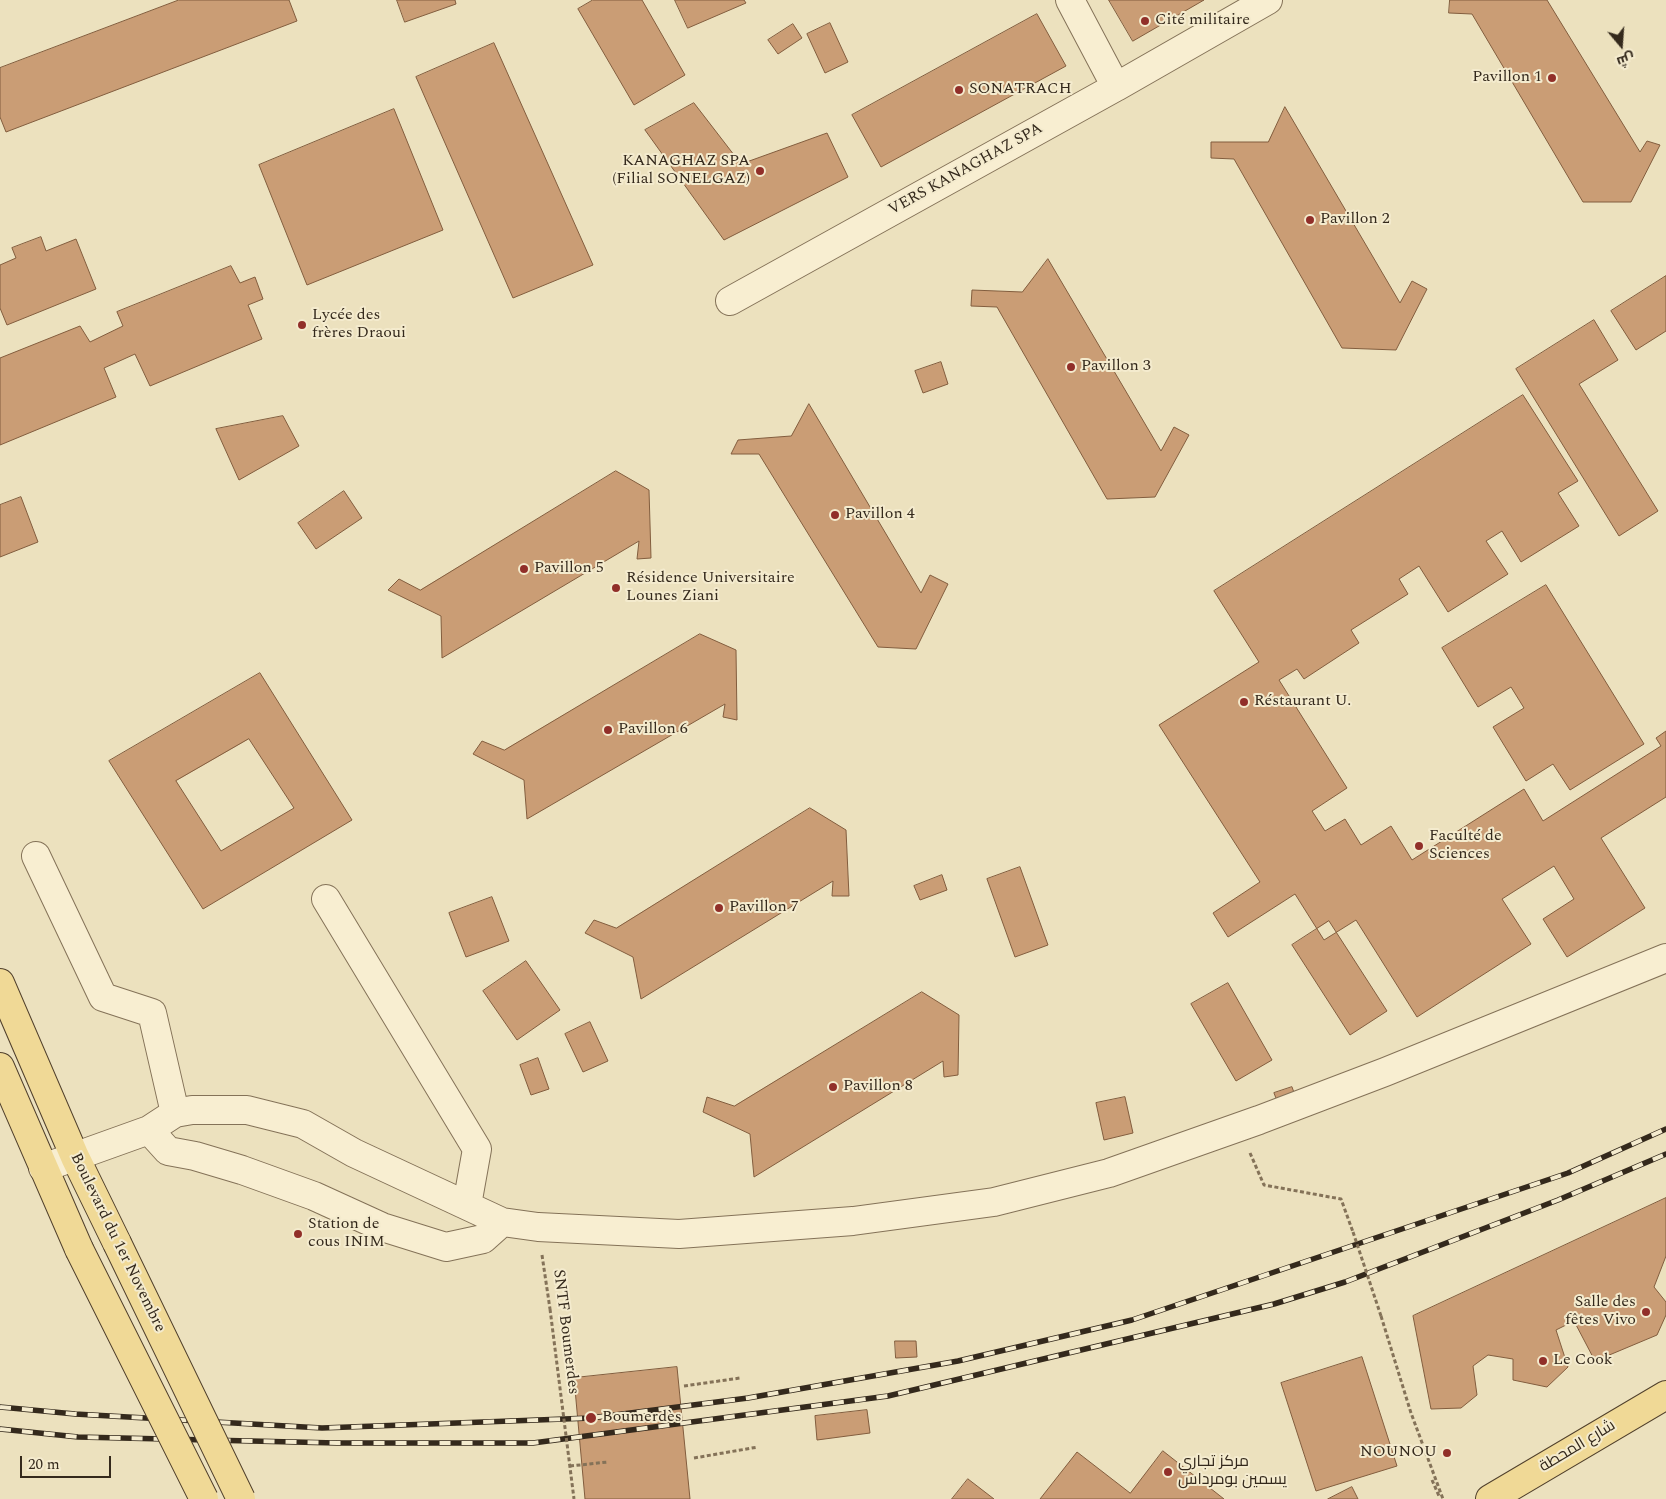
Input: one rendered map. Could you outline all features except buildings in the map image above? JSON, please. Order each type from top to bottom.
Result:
[{"type":"main road","name":"Boulevard du 1er Novembre","points":[[0,983],[75,1157],[241,1499]]},
{"type":"main road","name":"Boulevard du 1er Novembre","points":[[0,1068],[78,1249],[204,1499]]},
{"type":"main road","name":"شارع المحطة","points":[[1490,1499],[1666,1395]]},
{"type":"lane","points":[[1070,0],[1116,86]]},
{"type":"lane","name":"VERS KANAGHAZ SPA","points":[[730,301],[1268,0]]},
{"type":"lane","points":[[36,856],[103,997],[152,1013],[175,1113]]},
{"type":"lane","points":[[326,899],[477,1148],[468,1204]]},
{"type":"lane","points":[[43,1168],[149,1130],[175,1113],[192,1110],[247,1110],[303,1124],[354,1153],[468,1204],[502,1222],[538,1227],[679,1234],[853,1221],[994,1202],[1109,1173],[1385,1072],[1666,958]]},
{"type":"lane","points":[[149,1130],[168,1151],[195,1156],[242,1170],[314,1196],[382,1227],[446,1247],[483,1240],[502,1222]]},
{"type":"path","points":[[1239,1127],[1264,1185],[1341,1199],[1381,1316],[1411,1413],[1442,1499]]},
{"type":"path","name":"SNTF Boumerdes","points":[[538,1227],[574,1499]]},
{"type":"path","points":[[684,1386],[740,1378]]},
{"type":"path","points":[[694,1458],[758,1447]]},
{"type":"path","points":[[570,1466],[608,1462]]},
{"type":"path","points":[[1432,1480],[1442,1499]]},
{"type":"railway","points":[[0,1407],[75,1414],[322,1428],[591,1418],[748,1398],[958,1361],[1132,1320],[1568,1173],[1666,1129]]},
{"type":"railway","points":[[0,1429],[78,1437],[337,1443],[533,1443],[888,1396],[1274,1304],[1345,1282],[1558,1200],[1666,1154]]},
{"type":"place","name":"Cité militaire","points":[[1145,21]]},
{"type":"place","name":"Pavillon 1","points":[[1552,78]]},
{"type":"place","name":"SONATRACH","points":[[959,90]]},
{"type":"place","name":"KANAGHAZ SPA (Filial SONELGAZ)","points":[[760,171]]},
{"type":"place","name":"Pavillon 2","points":[[1310,220]]},
{"type":"place","name":"Lycée des frères Draoui","points":[[302,325]]},
{"type":"place","name":"Pavillon 3","points":[[1071,367]]},
{"type":"place","name":"Pavillon 4","points":[[835,515]]},
{"type":"place","name":"Pavillon 5","points":[[524,569]]},
{"type":"place","name":"Résidence Universitaire Lounes Ziani","points":[[616,588]]},
{"type":"place","name":"Réstaurant U.","points":[[1244,702]]},
{"type":"place","name":"Pavillon 6","points":[[608,730]]},
{"type":"place","name":"Faculté de Sciences","points":[[1419,846]]},
{"type":"place","name":"Pavillon 7","points":[[719,908]]},
{"type":"place","name":"Pavillon 8","points":[[833,1087]]},
{"type":"place","name":"Station de cous INIM","points":[[298,1234]]},
{"type":"place","name":"Salle des fêtes Vivo","points":[[1646,1312]]},
{"type":"place","name":"Le Cook","points":[[1543,1361]]},
{"type":"place","name":"Boumerdès","points":[[591,1418]]},
{"type":"place","name":"NOUNOU","points":[[1447,1453]]},
{"type":"place","name":"مركز تجاري يسمين بومرداس","points":[[1168,1472]]}]
